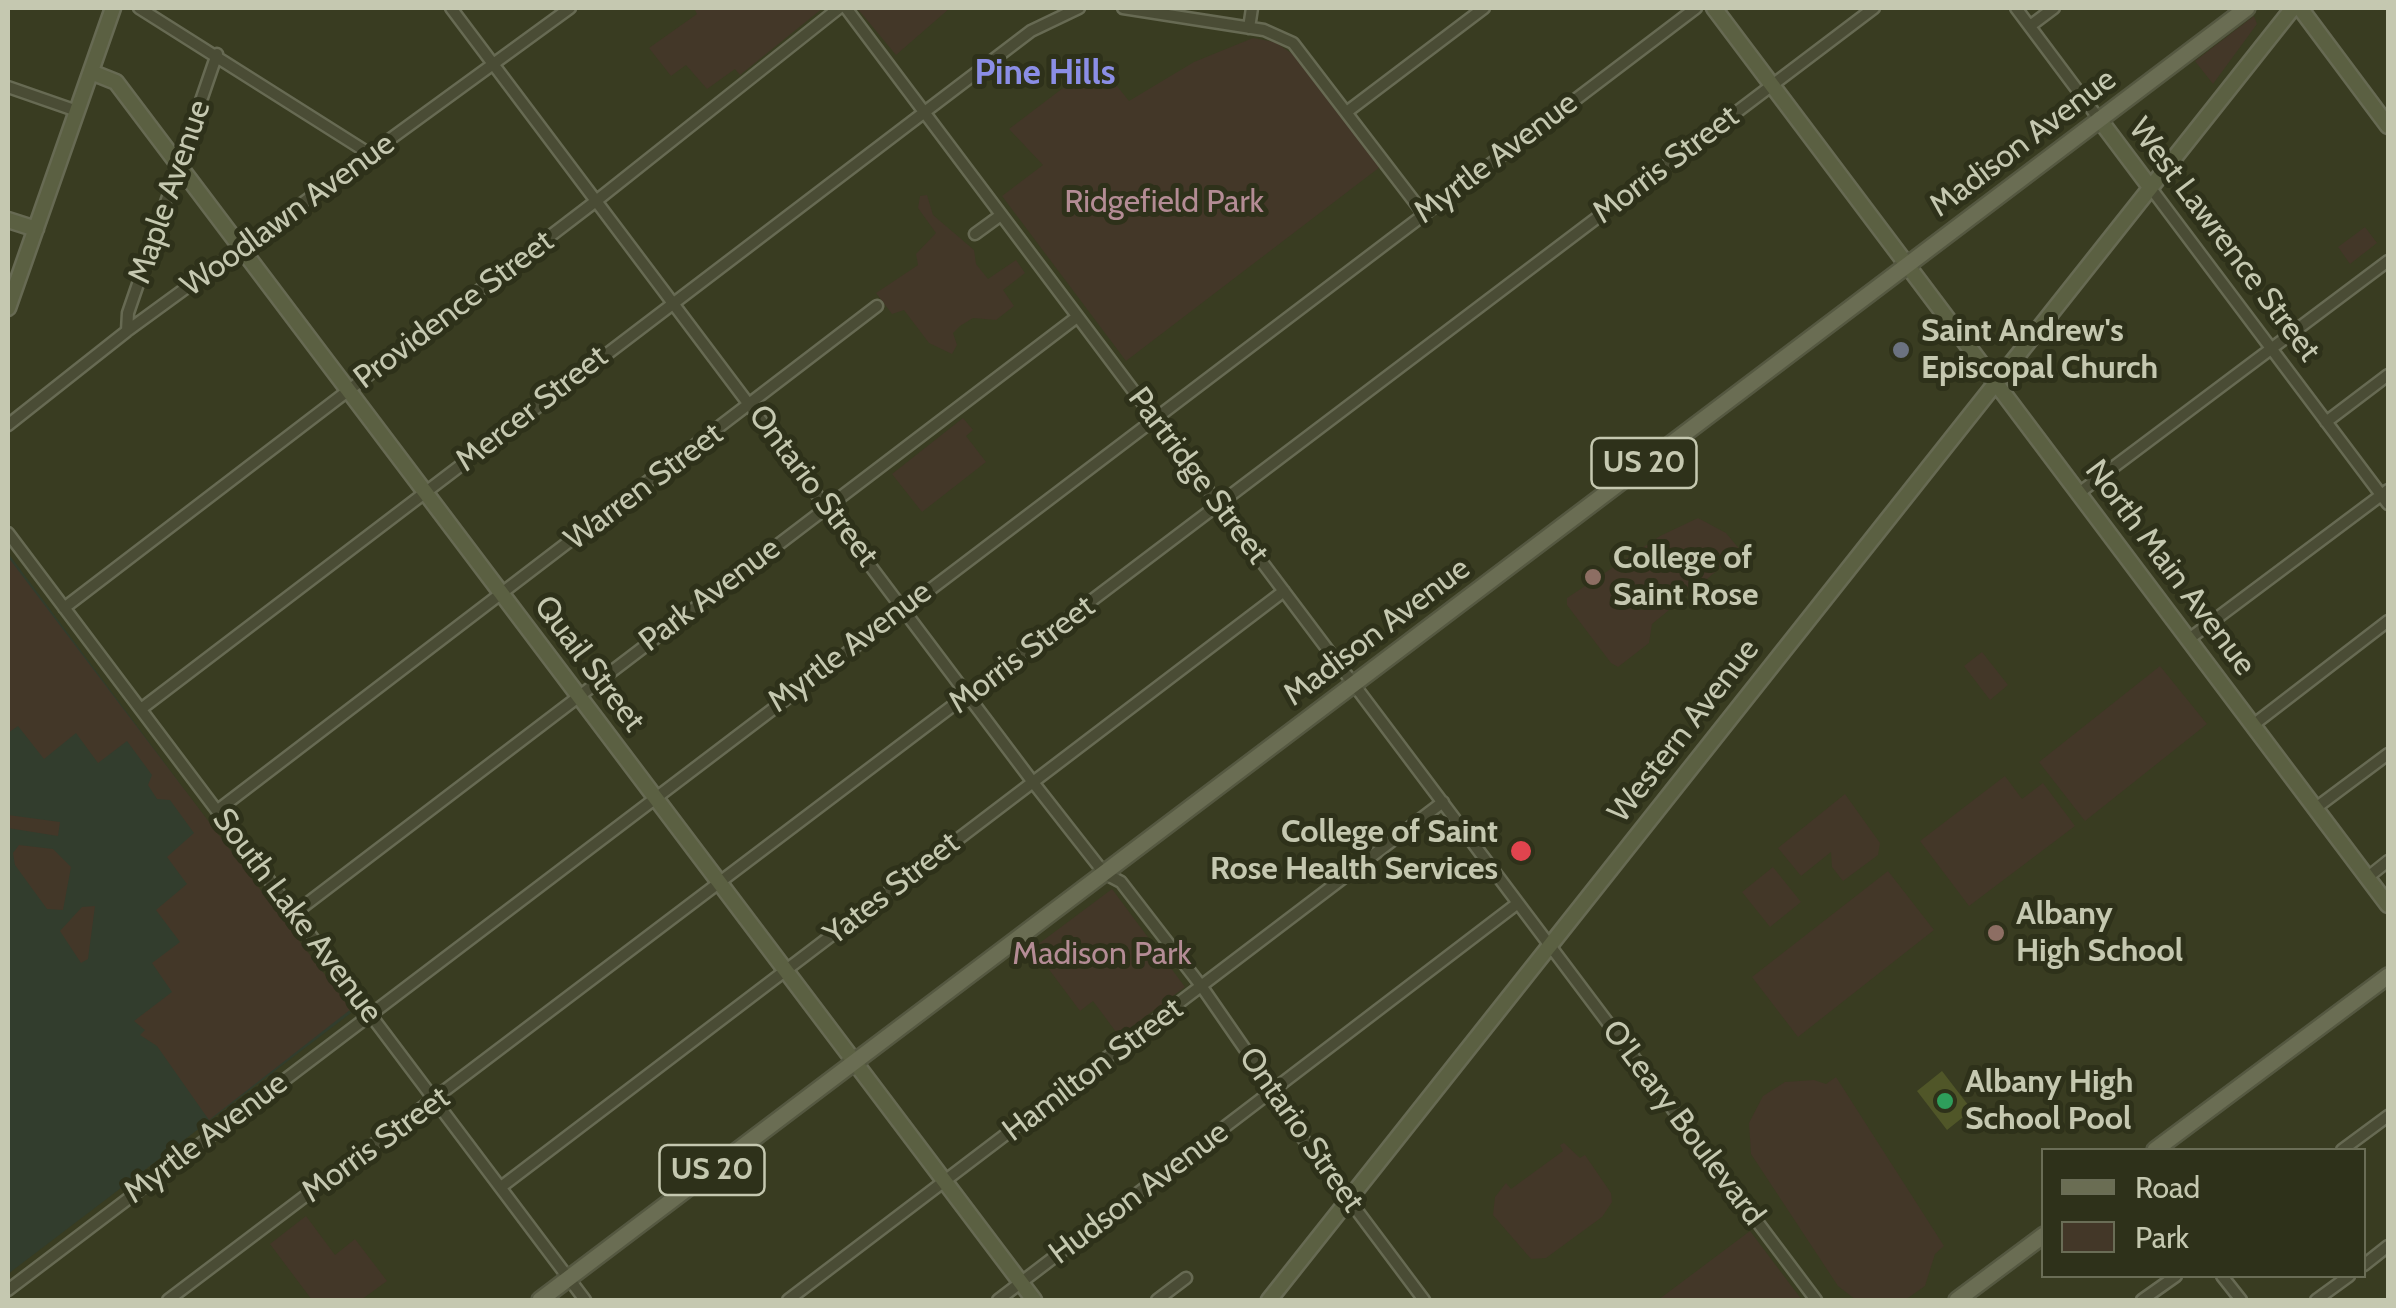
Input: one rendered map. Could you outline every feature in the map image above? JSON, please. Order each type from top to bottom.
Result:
[{"type":"main road","name":"Madison Avenue","points":[[540,1300],[2247,8]]},
{"type":"main road","points":[[2157,1148],[2388,976]]},
{"type":"main road","points":[[1957,1300],[2041,1237]]},
{"type":"street","points":[[8,308],[113,8]]},
{"type":"street","points":[[139,8],[370,154]]},
{"type":"street","name":"Ontario Street","points":[[451,8],[1032,781],[1104,873],[1121,882],[1202,987],[1348,1200],[1424,1300]]},
{"type":"street","name":"Woodlawn Avenue","points":[[8,425],[128,332],[570,8]]},
{"type":"street","name":"Partridge Street","points":[[842,8],[1549,946]]},
{"type":"street","name":"Providence Street","points":[[64,608],[842,8]]},
{"type":"street","name":"Mercer Street","points":[[142,709],[674,300],[1042,24],[1079,8]]},
{"type":"street","points":[[1123,8],[1276,34],[1298,47],[1423,213]]},
{"type":"street","points":[[1249,28],[1252,8]]},
{"type":"street","points":[[1348,112],[1484,8]]},
{"type":"street","name":"Myrtle Avenue","points":[[8,1290],[903,606],[1696,8]]},
{"type":"street","name":"North Main Avenue","points":[[1714,8],[2388,905]]},
{"type":"street","name":"Morris Street","points":[[168,1300],[438,1100],[1874,8]]},
{"type":"street","name":"West Lawrence Street","points":[[2016,8],[2326,422],[2386,496]]},
{"type":"street","points":[[2030,26],[2054,8]]},
{"type":"street","points":[[2297,8],[2388,126]]},
{"type":"street","name":"Western Avenue","points":[[1269,1300],[2150,187],[2297,8]]},
{"type":"street","name":"Maple Avenue","points":[[128,332],[128,313],[217,54]]},
{"type":"street","name":"Quail Street","points":[[91,72],[116,82],[1034,1300]]},
{"type":"street","points":[[8,87],[77,111]]},
{"type":"street","points":[[974,234],[1001,215]]},
{"type":"street","points":[[8,220],[36,229]]},
{"type":"street","points":[[2079,492],[2388,260]]},
{"type":"street","name":"Warren Street","points":[[218,810],[877,306]]},
{"type":"street","name":"Park Avenue","points":[[296,912],[1077,317]]},
{"type":"street","points":[[2326,422],[2388,375]]},
{"type":"street","points":[[2189,639],[2386,496]]},
{"type":"street","name":"South Lake Avenue","points":[[8,533],[585,1300]]},
{"type":"street","name":"Yates Street","points":[[501,1187],[1284,591]]},
{"type":"street","points":[[2253,724],[2388,622]]},
{"type":"street","points":[[2317,807],[2388,754]]},
{"type":"street","name":"Hamilton Street","points":[[788,1300],[1444,802]]},
{"type":"street","points":[[2368,877],[2388,861]]},
{"type":"street","name":"Hudson Avenue","points":[[998,1300],[1518,903]]},
{"type":"street","name":"O'Leary Boulevard","points":[[1549,946],[1816,1300]]},
{"type":"street","points":[[2345,1148],[2388,1116]]},
{"type":"street","points":[[2366,1263],[2388,1246]]},
{"type":"street","points":[[1157,1300],[1186,1278]]},
{"type":"street","points":[[2142,1300],[2173,1278]]},
{"type":"street","points":[[2224,1278],[2241,1300]]},
{"type":"street","points":[[2316,1300],[2346,1278]]},
{"type":"shaded area","points":[[8,553],[351,1013],[8,1274]]},
{"type":"shaded area","name":"Albany High School Pool","points":[[1942,1071],[1972,1110],[1947,1130],[1917,1091]]},
{"type":"green space","points":[[694,8],[823,8],[740,75],[735,69],[707,89],[686,65],[671,76],[649,48],[697,14]]},
{"type":"green space","points":[[857,8],[950,8],[896,55]]},
{"type":"green space","points":[[2254,16],[2257,24],[2213,84],[2195,61]]},
{"type":"green space","name":"Ridgefield Park","points":[[1253,38],[1275,42],[1297,57],[1380,167],[1126,361],[1002,196],[1043,165],[1009,129],[1088,69],[1101,66],[1129,101],[1194,62]]},
{"type":"green space","points":[[927,195],[933,215],[974,250],[976,264],[988,279],[1016,260],[1025,273],[1003,290],[1014,306],[996,320],[973,318],[960,326],[953,333],[957,345],[952,354],[929,343],[904,310],[892,314],[876,293],[918,265],[916,254],[936,233],[918,208],[920,196]]},
{"type":"green space","points":[[2365,227],[2377,243],[2350,264],[2338,247]]},
{"type":"green space","points":[[963,418],[973,430],[966,436],[986,462],[922,512],[892,474]]},
{"type":"green space","points":[[1698,518],[1726,533],[1741,551],[1652,624],[1649,643],[1618,667],[1567,605],[1567,598],[1660,536]]},
{"type":"green space","points":[[8,557],[351,1009],[209,1120],[157,1046],[140,1035],[145,1030],[134,1021],[172,992],[152,963],[180,942],[156,910],[187,884],[167,857],[194,833],[170,800],[157,799],[148,785],[152,775],[127,741],[98,763],[76,733],[44,759],[18,726],[8,733]]},
{"type":"green space","points":[[1982,652],[2008,685],[1990,700],[1964,666]]},
{"type":"green space","points":[[2160,666],[2207,724],[2085,821],[2039,762]]},
{"type":"green space","points":[[2005,776],[2022,799],[2043,783],[2075,826],[1969,906],[1920,841]]},
{"type":"green space","points":[[1845,794],[1880,843],[1878,855],[1843,881],[1832,867],[1831,852],[1801,876],[1778,848]]},
{"type":"green space","points":[[8,815],[60,822],[58,836],[8,828]]},
{"type":"green space","points":[[19,845],[53,849],[71,867],[63,910],[47,909],[15,865],[13,853]]},
{"type":"green space","points":[[1773,867],[1801,902],[1770,927],[1742,892]]},
{"type":"green space","points":[[1888,871],[1934,930],[1798,1037],[1752,977]]},
{"type":"green space","name":"Madison Park","points":[[1112,889],[1185,987],[1119,1036],[1093,1001],[1080,1011],[1033,948]]},
{"type":"green space","points":[[95,906],[88,959],[81,963],[60,931],[82,907]]},
{"type":"green space","points":[[1836,1077],[1944,1246],[1935,1254],[1925,1286],[1905,1300],[1856,1300],[1838,1286],[1751,1154],[1749,1123],[1763,1096],[1785,1082],[1814,1080],[1826,1084]]},
{"type":"green space","points":[[1564,1143],[1580,1158],[1585,1155],[1611,1193],[1612,1202],[1602,1217],[1546,1258],[1531,1259],[1493,1215],[1495,1197],[1506,1183],[1511,1189],[1563,1151],[1560,1145]]},
{"type":"green space","points":[[306,1216],[335,1255],[355,1239],[387,1281],[361,1300],[312,1300],[270,1244]]},
{"type":"green space","points":[[1750,1231],[1802,1300],[1658,1300]]},
{"type":"place","name":"Saint Andrew's Episcopal Church","points":[[1901,350]]},
{"type":"place","name":"College of Saint Rose","points":[[1593,577]]},
{"type":"place","name":"College of Saint Rose Health Services","points":[[1521,851]]},
{"type":"place","name":"Albany High School","points":[[1996,933]]},
{"type":"place","name":"Albany High School Pool","points":[[1945,1101]]},
{"type":"district","name":"Pine Hills","points":[[1045,74]]}]
